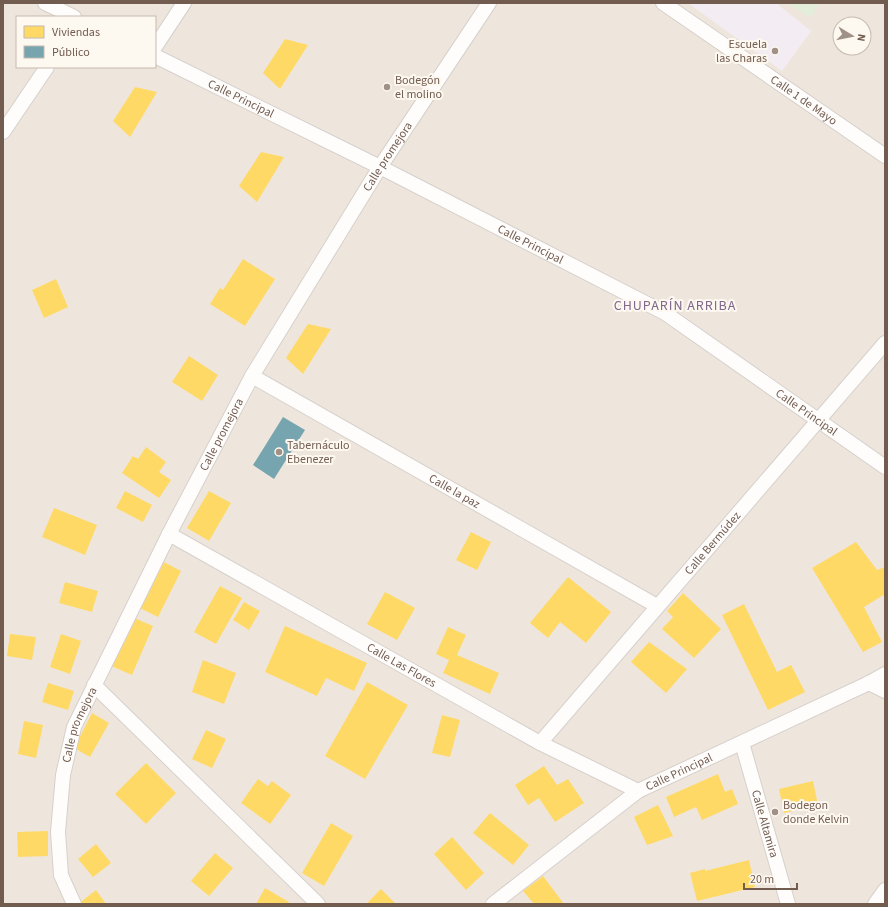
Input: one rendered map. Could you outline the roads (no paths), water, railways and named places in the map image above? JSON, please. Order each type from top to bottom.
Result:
[{"type":"street","points":[[45,3],[72,16]]},
{"type":"street","points":[[156,45],[184,3]]},
{"type":"street","name":"Calle promejora","points":[[74,904],[61,875],[58,832],[62,782],[74,728],[169,534],[252,376],[380,167],[490,3]]},
{"type":"street","name":"Calle 1 de Mayo","points":[[663,3],[885,156]]},
{"type":"street","name":"Calle Principal","points":[[156,56],[380,167],[665,313],[885,467]]},
{"type":"street","points":[[3,132],[46,68]]},
{"type":"street","name":"Calle Bermúdez","points":[[540,743],[885,343]]},
{"type":"street","name":"Calle la paz","points":[[252,376],[657,606]]},
{"type":"street","name":"Calle Las Flores","points":[[169,534],[540,743],[638,791]]},
{"type":"street","name":"Calle Principal","points":[[493,904],[638,791],[869,683],[885,674]]},
{"type":"street","points":[[869,683],[885,691]]},
{"type":"street","points":[[94,685],[318,904]]},
{"type":"street","name":"Calle Altamira","points":[[742,743],[788,904]]},
{"type":"street","points":[[875,904],[885,890]]},
{"type":"place","name":"Escuela las Charas","points":[[775,51]]},
{"type":"place","name":"Bodegón el molino","points":[[387,87]]},
{"type":"place","name":"Tabernáculo Ebenezer","points":[[279,452]]},
{"type":"place","name":"Bodegon donde Kelvin","points":[[775,812]]},
{"type":"district","name":"CHUPARÍN ARRIBA","points":[[675,305]]}]
